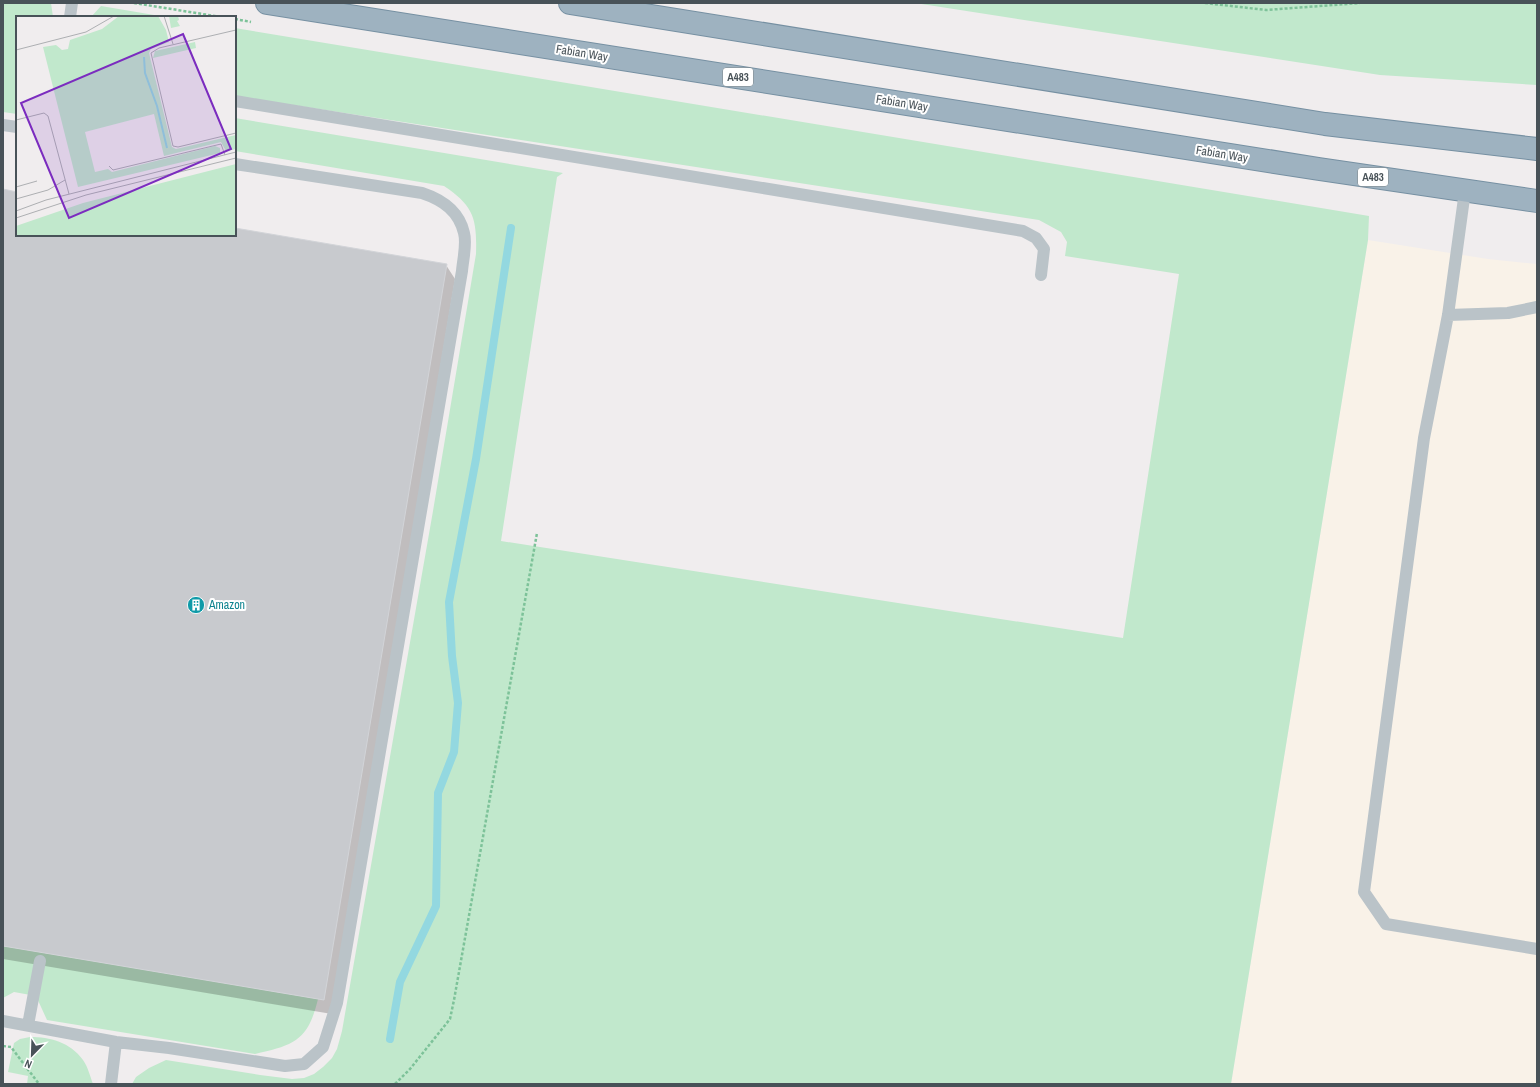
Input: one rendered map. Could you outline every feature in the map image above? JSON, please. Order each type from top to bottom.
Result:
[{"type":"highway","name":"Fabian Way","points":[[267,3],[1319,170],[1537,201]]},
{"type":"highway","points":[[570,3],[1325,124],[1537,149]]},
{"type":"lane","points":[[70,16],[72,3]]},
{"type":"lane","points":[[236,101],[1023,231],[1036,238],[1044,249],[1041,275]]},
{"type":"lane","points":[[3,125],[16,127]]},
{"type":"lane","points":[[3,1021],[116,1042],[169,1048],[284,1066],[304,1064],[323,1047],[337,1003],[462,271],[464,234],[459,220],[450,207],[437,198],[422,194],[236,164]]},
{"type":"lane","points":[[1465,191],[1448,315],[1424,438],[1364,892],[1386,924],[1537,949]]},
{"type":"lane","points":[[1448,315],[1508,313],[1537,307]]},
{"type":"lane","points":[[28,1026],[40,961]]},
{"type":"lane","points":[[111,1084],[116,1042]]},
{"type":"path","points":[[134,3],[215,16]]},
{"type":"path","points":[[1204,3],[1266,10],[1360,3]]},
{"type":"path","points":[[395,1084],[410,1069],[450,1019],[537,533]]},
{"type":"path","points":[[3,1046],[11,1048],[40,1084]]},
{"type":"shaded area","points":[[1368,240],[1488,259],[1537,264],[1537,1084],[1231,1084]]},
{"type":"green space","points":[[3,3],[51,3],[53,16],[16,16],[16,114],[3,112]]},
{"type":"green space","points":[[915,3],[1537,3],[1537,85],[1380,75]]},
{"type":"green space","points":[[101,6],[160,16],[92,16]]},
{"type":"green space","points":[[236,28],[1369,216],[1368,240],[1231,1084],[132,1084],[136,1077],[149,1068],[166,1060],[260,1075],[292,1079],[304,1078],[314,1074],[323,1067],[332,1058],[337,1049],[342,1031],[433,511],[476,254],[476,231],[472,214],[462,200],[444,186],[236,151],[236,118],[563,173],[557,177],[501,541],[1123,638],[1179,274],[1065,256],[1067,242],[1061,232],[1039,220],[236,96]]},
{"type":"green space","points":[[3,946],[318,999],[309,1024],[297,1039],[280,1048],[255,1054],[47,1020],[36,996],[14,992],[3,998]]},
{"type":"green space","points":[[30,1037],[45,1038],[59,1042],[72,1049],[85,1063],[93,1084],[27,1084],[28,1076],[8,1072],[14,1043],[20,1039]]},
{"type":"building","name":"Amazon","points":[[3,189],[16,192],[16,236],[236,236],[236,228],[447,264],[324,1000],[3,946]]},
{"type":"waterway","points":[[390,1039],[400,982],[436,906],[438,793],[454,752],[458,703],[452,656],[449,602],[476,459],[511,228]]},
{"type":"place","name":"Amazon","points":[[196,605]]}]
